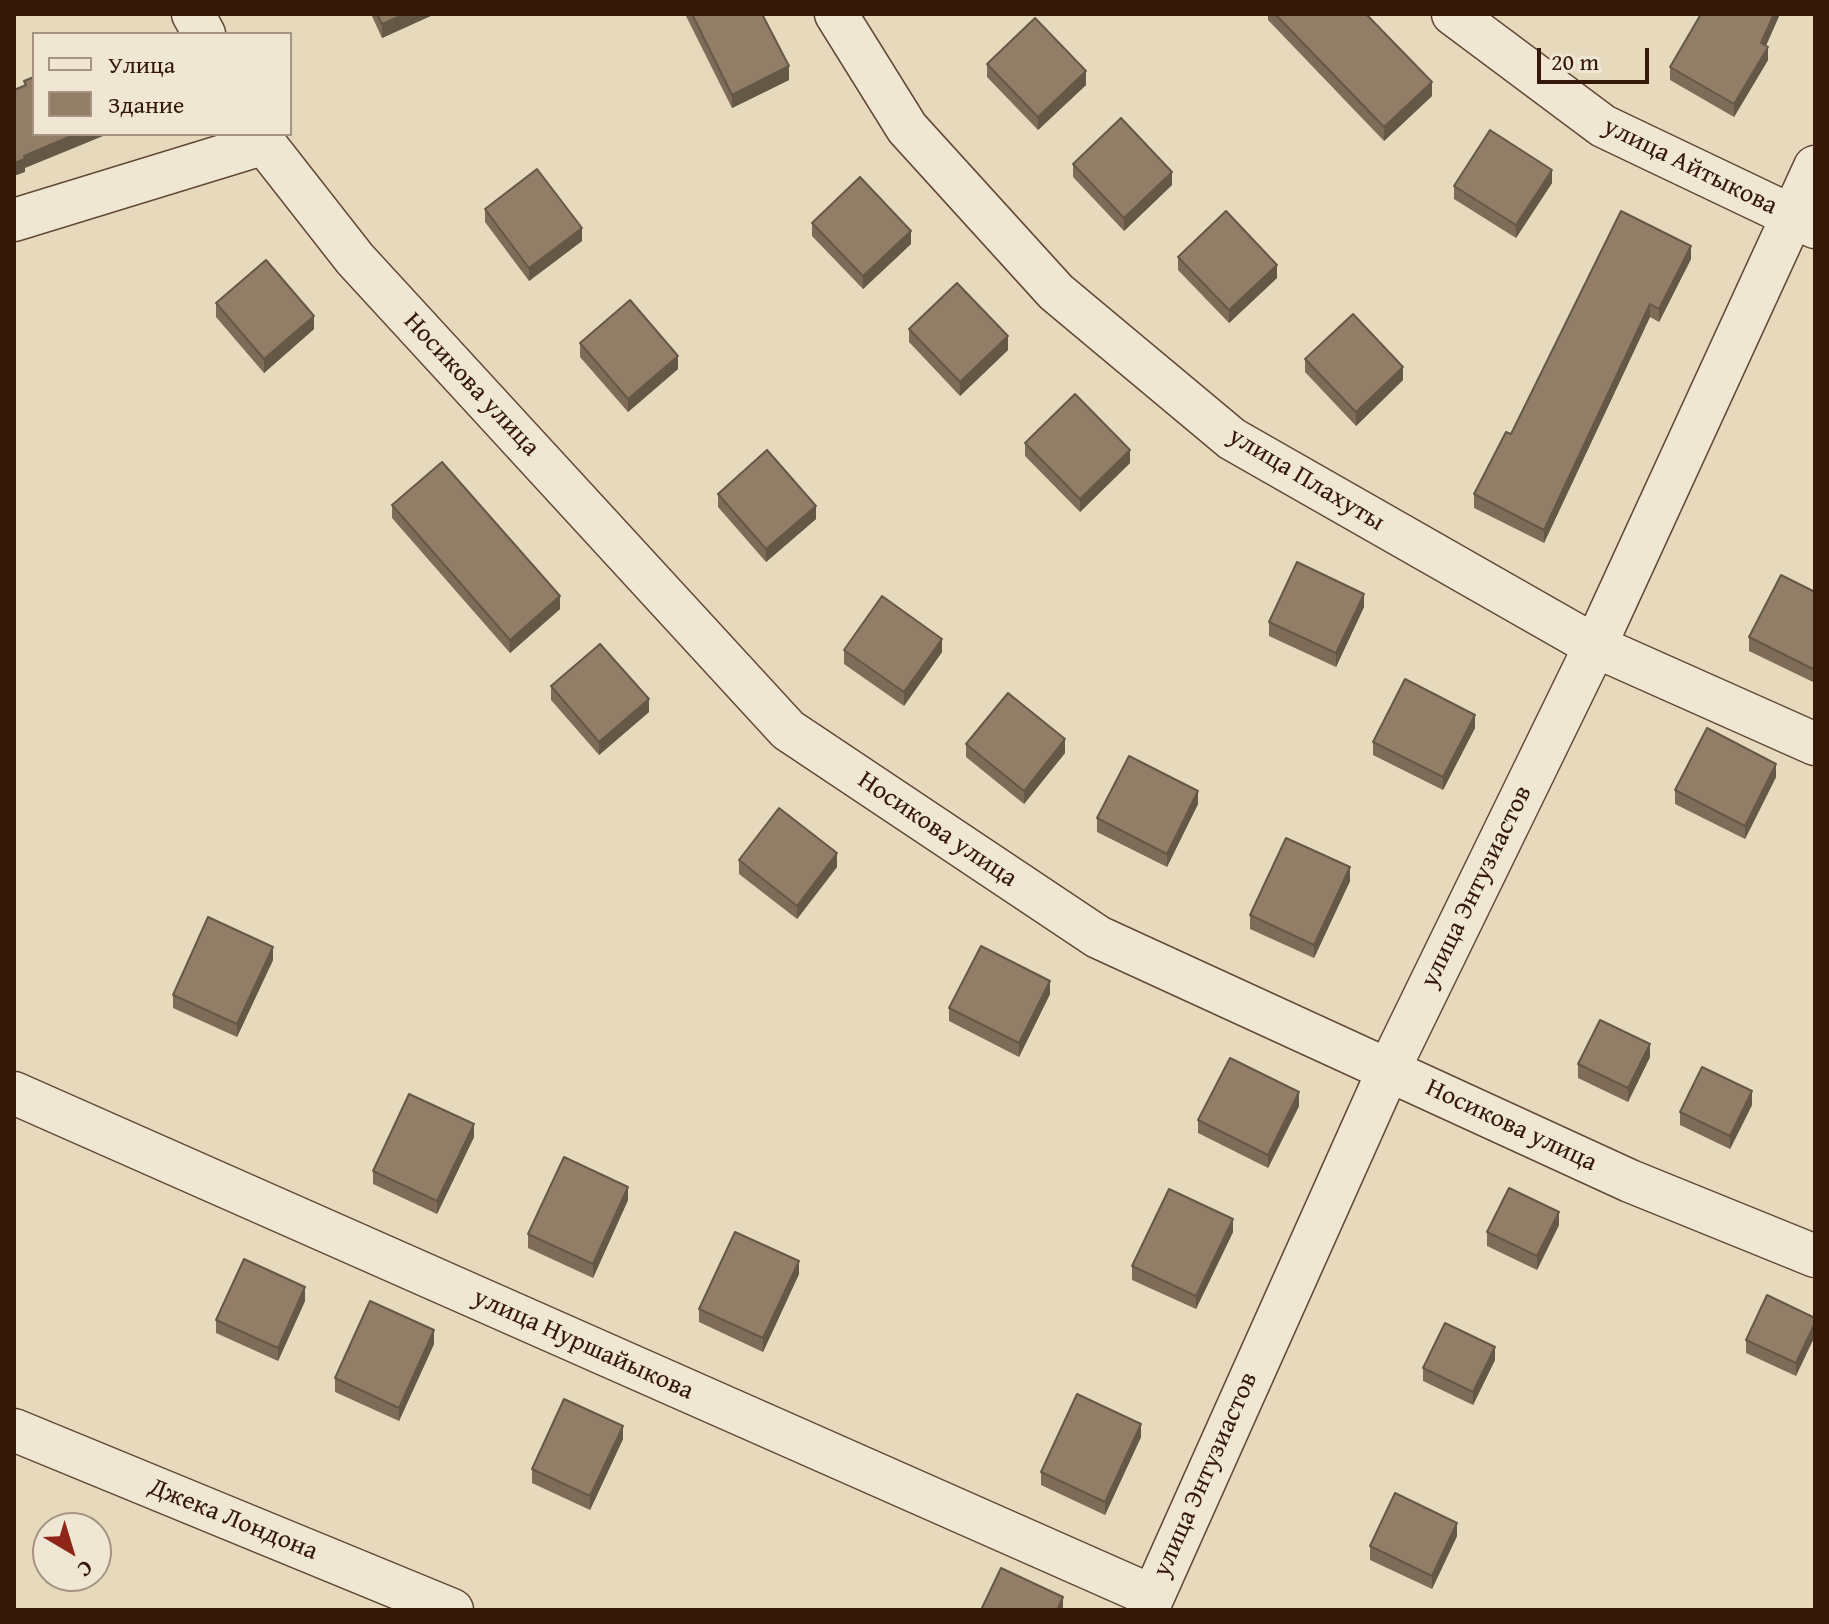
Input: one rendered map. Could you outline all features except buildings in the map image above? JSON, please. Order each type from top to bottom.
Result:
[{"type":"street","points":[[193,14],[203,32]]},
{"type":"street","name":"улица Плахуты","points":[[836,14],[907,128],[1045,281],[1220,429],[1595,646],[1815,744]]},
{"type":"street","name":"улица Айтыкова","points":[[1453,14],[1603,126],[1804,222]]},
{"type":"street","points":[[14,220],[259,139]]},
{"type":"street","name":"Носикова улица","points":[[259,139],[355,259],[788,730],[1098,937],[1630,1181],[1815,1256]]},
{"type":"street","name":"улица Энтузиастов","points":[[1149,1603],[1389,1069],[1804,222],[1815,167]]},
{"type":"street","name":"улица Нуршайыкова","points":[[14,1093],[1149,1603]]},
{"type":"street","name":"Джека Лондона","points":[[14,1430],[452,1610]]}]
